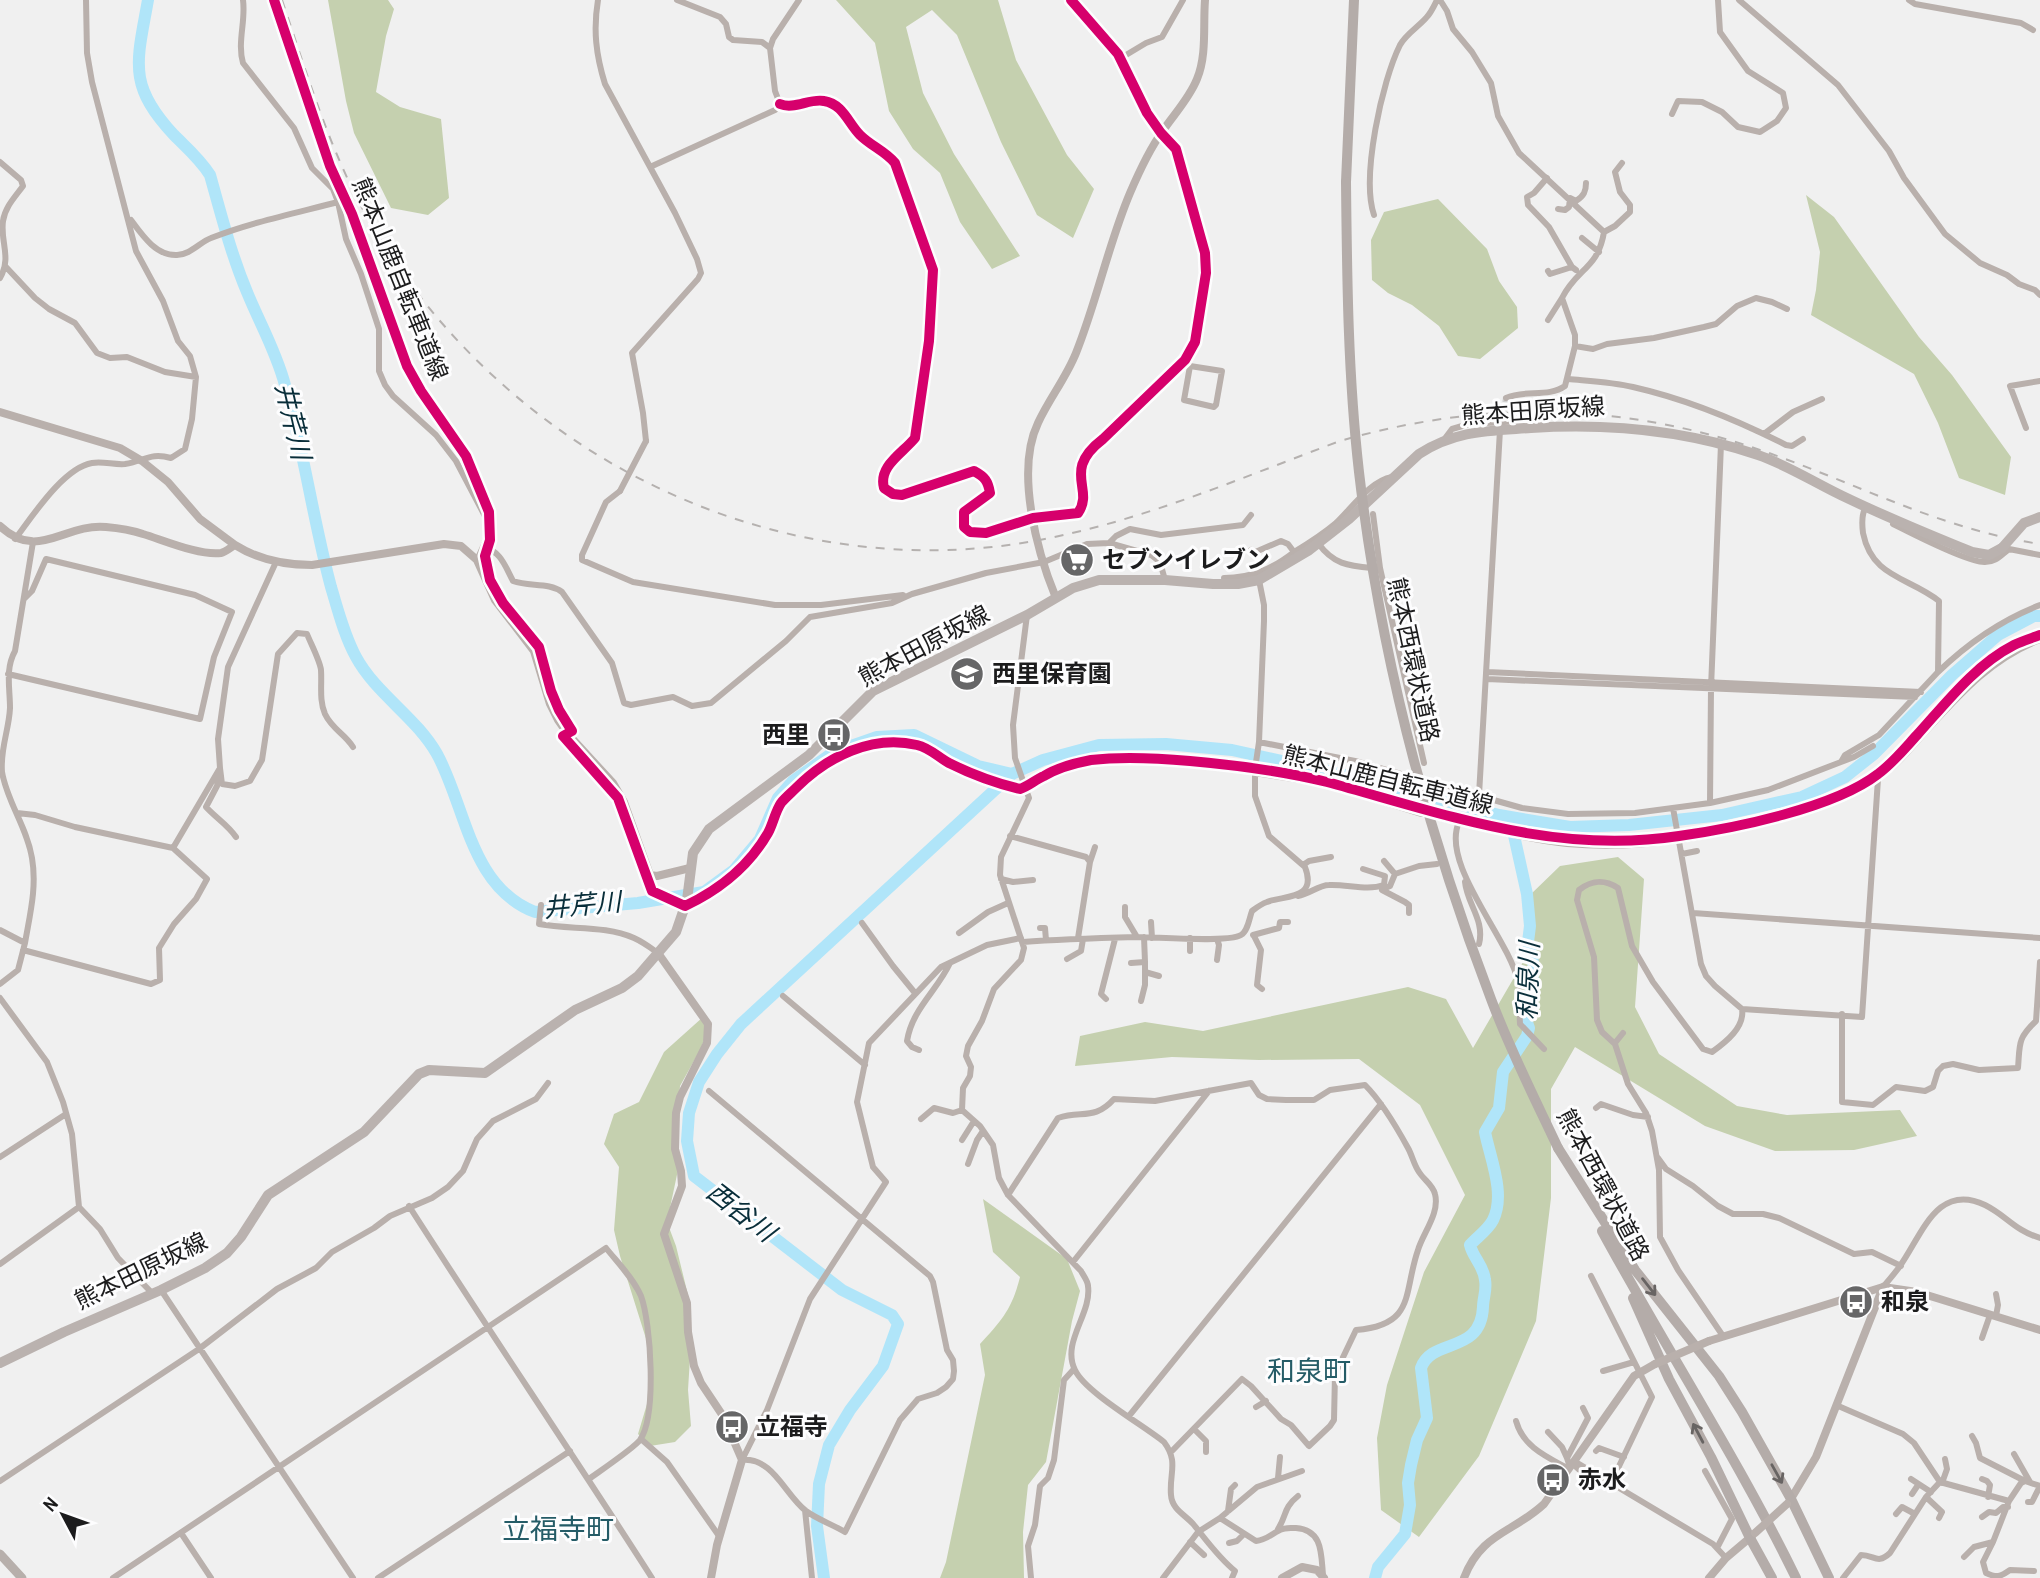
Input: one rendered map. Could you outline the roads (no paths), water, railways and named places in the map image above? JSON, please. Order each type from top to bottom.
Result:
[{"type":"highway","name":"熊本西環状道路","points":[[1354,0],[1346,182],[1347,299],[1356,446],[1372,566],[1389,658],[1412,757],[1462,920],[1491,1001],[1558,1148],[1622,1266],[1732,1457],[1796,1578]]},
{"type":"highway","points":[[1558,1148],[1635,1270],[1719,1376],[1742,1412],[1829,1578]]},
{"type":"highway","points":[[1622,1266],[1631,1295],[1670,1380],[1753,1536],[1772,1578]]},
{"type":"main road","name":"熊本田原坂線","points":[[0,1363],[157,1292],[205,1268],[227,1253],[241,1237],[268,1195],[364,1132],[419,1074],[429,1070],[485,1073],[575,1010],[622,988],[638,976],[676,932],[687,900],[693,853],[709,829],[809,755],[873,691],[1027,615],[1073,588],[1099,580],[1238,584],[1259,580],[1276,572],[1349,519],[1419,454],[1441,442],[1468,433],[1500,430],[1594,425],[1630,427],[1721,444],[1786,467],[1864,509],[1981,555],[1989,555],[2002,548],[2024,523],[2040,517]]},
{"type":"main road","points":[[0,1554],[22,1578]]},
{"type":"street","points":[[15,539],[48,497],[78,470],[90,463],[121,465],[142,461],[147,456],[157,454],[171,458],[185,449],[192,419],[196,377],[190,356],[178,341],[163,301],[136,251],[90,72],[86,41],[86,0]]},
{"type":"street","points":[[243,0],[243,63],[294,128],[312,168],[333,189],[346,239],[379,329],[379,371],[393,396],[436,435],[456,461],[487,520],[487,538],[477,560]]},
{"type":"street","points":[[598,0],[594,33],[605,84],[675,213],[701,272],[698,279],[632,353],[646,441],[620,491],[606,502],[582,559],[633,582],[775,605],[821,605],[912,594]]},
{"type":"street","points":[[677,0],[720,17],[726,24],[729,37],[762,42],[770,48]]},
{"type":"street","points":[[780,104],[775,91],[770,48],[799,0]]},
{"type":"street","points":[[1071,0],[1121,58],[1141,104],[1176,149],[1205,253],[1206,273],[1195,342],[1188,363],[1184,400],[1214,407],[1222,371],[1188,363]]},
{"type":"street","points":[[1121,58],[1162,37],[1183,0]]},
{"type":"street","points":[[1056,598],[1033,518],[1028,465],[1031,441],[1075,355],[1129,195],[1161,133],[1189,95],[1198,77],[1202,60],[1205,0]]},
{"type":"street","points":[[1374,215],[1369,183],[1381,103],[1400,44],[1428,17],[1439,0],[1447,11],[1453,29],[1491,83],[1498,116],[1519,153],[1604,232]]},
{"type":"street","points":[[1672,114],[1678,101],[1702,102],[1722,112],[1738,127],[1760,132],[1777,121],[1787,108],[1783,93],[1748,71],[1720,32],[1718,0]]},
{"type":"street","points":[[1739,0],[1838,85],[1889,151],[1904,178],[1945,234],[1980,263],[2007,275],[2040,295]]},
{"type":"street","points":[[1909,0],[1915,5],[2021,23],[2033,30]]},
{"type":"street","points":[[780,104],[786,106],[816,100],[831,103],[844,113],[863,138],[888,154],[895,163],[933,270],[929,341],[915,438],[906,450],[888,465],[883,474],[884,488],[893,494],[902,495],[974,471],[986,479],[990,493],[964,512],[964,527],[970,532],[986,533],[1033,518],[1078,513],[1083,506],[1080,469],[1090,449],[1188,363]]},
{"type":"street","points":[[650,167],[775,110],[780,104]]},
{"type":"street","points":[[0,162],[21,180],[23,186],[7,208],[1,224],[6,267],[0,278]]},
{"type":"street","points":[[1548,320],[1580,273],[1593,263],[1604,232],[1630,212],[1630,205],[1620,192],[1615,172],[1622,163]]},
{"type":"street","points":[[1547,178],[1527,197],[1528,205],[1549,227],[1572,267],[1580,273]]},
{"type":"street","points":[[1570,198],[1576,201],[1582,197],[1586,183]]},
{"type":"street","points":[[1558,209],[1565,210],[1569,207],[1570,198]]},
{"type":"street","points":[[128,216],[142,236],[156,248],[178,255],[236,229],[338,202]]},
{"type":"street","points":[[1581,238],[1598,252]]},
{"type":"street","points":[[6,267],[35,298],[75,323],[97,353],[110,358],[127,357],[165,372],[196,377]]},
{"type":"street","points":[[1548,271],[1550,274],[1572,267]]},
{"type":"street","points":[[1506,398],[1517,393],[1558,390],[1565,386],[1575,346],[1575,335],[1562,298]]},
{"type":"street","points":[[1575,346],[1593,349],[1607,344],[1663,337],[1716,324],[1737,306],[1756,298],[1787,309]]},
{"type":"street","points":[[1568,379],[1632,386],[1714,412],[1786,445],[1792,446],[1803,439]]},
{"type":"street","points":[[2026,428],[2010,386],[2040,381]]},
{"type":"street","points":[[1764,434],[1793,412],[1822,399]]},
{"type":"street","points":[[0,412],[120,448],[169,482],[200,519],[251,555],[276,562],[312,565],[444,544],[461,546],[477,560],[495,600],[534,651],[550,704],[558,720],[613,783],[624,802],[650,876],[690,869]]},
{"type":"street","points":[[1441,442],[1452,429],[1469,424],[1538,420],[1545,421],[1549,427]]},
{"type":"street","points":[[1479,796],[1500,430]]},
{"type":"street","points":[[1710,803],[1711,685],[1721,444]]},
{"type":"street","points":[[1224,579],[1258,574],[1279,563],[1334,525],[1384,479],[1395,476]]},
{"type":"street","points":[[1938,672],[1939,601],[1931,594],[1891,576],[1872,558],[1862,530],[1864,509],[1921,539],[1983,563],[1996,560],[2009,549],[2040,555]]},
{"type":"street","points":[[1373,514],[1377,568],[1424,763]]},
{"type":"street","points":[[1109,543],[1130,529],[1161,535],[1243,525],[1251,515]]},
{"type":"street","points":[[0,526],[15,539],[33,542],[89,527],[105,527],[139,532],[209,552],[223,553],[235,545]]},
{"type":"street","points":[[1251,551],[1253,553],[1281,541],[1288,544],[1294,552]]},
{"type":"street","points":[[0,984],[18,970],[35,888],[32,856],[1,769],[2,742],[9,719],[8,663],[15,651],[33,542]]},
{"type":"street","points":[[483,547],[493,550],[502,558],[513,581],[523,585],[549,586],[562,592],[612,663],[624,703],[631,705],[673,697],[692,706],[710,702],[786,641],[810,617],[892,603],[912,594],[986,573],[1044,562],[1087,544],[1109,543],[1151,555],[1160,562],[1165,580]]},
{"type":"street","points":[[1318,543],[1334,561],[1345,566],[1377,568]]},
{"type":"street","points":[[8,674],[200,719],[214,657],[232,612],[195,594],[46,559],[32,591],[24,599]]},
{"type":"street","points":[[276,562],[228,667],[218,739],[222,784],[235,786],[250,781],[262,760],[278,654],[297,633],[307,634],[320,663],[324,711],[339,734],[347,738],[353,747]]},
{"type":"street","points":[[1259,580],[1264,621],[1255,796],[1269,836],[1303,865],[1307,873],[1305,887],[1296,897]]},
{"type":"street","points":[[1841,762],[1845,755],[1879,735],[1938,672],[1978,638],[2002,621],[2040,605]]},
{"type":"street","points":[[1027,615],[1014,719],[1014,758],[1029,798],[1001,857],[1001,879],[1024,948],[1021,960],[994,989],[982,1021],[968,1046],[966,1056],[971,1067],[970,1076],[962,1088],[962,1110],[993,1145],[999,1178],[1008,1195],[1073,1262],[1088,1285],[1086,1306],[1072,1350],[1074,1369],[1096,1393],[1164,1442],[1171,1452],[1171,1496],[1175,1508],[1195,1526],[1222,1560],[1235,1570],[1232,1578]]},
{"type":"street","points":[[1437,817],[1567,844],[1621,846],[1680,841],[1733,831],[1817,807],[1851,796],[1878,779],[1898,763],[1969,685],[2017,649],[2040,640]]},
{"type":"street","points":[[1487,675],[1918,694]]},
{"type":"street","points":[[1259,741],[1356,761],[1522,808],[1602,816],[1673,809],[1768,790],[1841,762],[1873,746]]},
{"type":"street","points":[[1027,789],[1055,773],[1093,763],[1143,760],[1209,765],[1325,783],[1421,814]]},
{"type":"street","points":[[220,768],[217,786],[206,807],[229,827],[236,837]]},
{"type":"street","points":[[173,848],[220,768]]},
{"type":"street","points":[[1742,1009],[1862,1017],[1878,779]]},
{"type":"street","points":[[1673,809],[1701,964],[1706,976],[1742,1009],[1740,1027],[1712,1052],[1703,1049],[1653,982],[1632,946],[1618,888],[1602,881],[1586,885],[1579,890],[1577,900],[1594,957],[1597,1020],[1602,1032],[1615,1044],[1628,1084],[1648,1117],[1659,1170],[1660,1237],[1678,1270],[1723,1336]]},
{"type":"street","points":[[0,930],[24,946],[151,984],[160,980],[159,948],[174,924],[196,899],[207,879],[173,848],[17,813]]},
{"type":"street","points":[[1459,822],[1454,840],[1458,857],[1465,876],[1497,932],[1518,981],[1520,1024],[1544,1049]]},
{"type":"street","points":[[1010,836],[1086,857],[1090,862]]},
{"type":"street","points":[[1067,959],[1081,951],[1080,939],[1090,862],[1095,847]]},
{"type":"street","points":[[1682,854],[1697,851]]},
{"type":"street","points":[[1303,865],[1309,861],[1331,857]]},
{"type":"street","points":[[1448,860],[1458,857]]},
{"type":"street","points":[[1384,861],[1395,874]]},
{"type":"street","points":[[711,1578],[719,1536],[743,1460],[767,1410],[810,1299],[886,1182],[873,1167],[857,1102],[869,1043],[941,967],[987,945],[1022,940],[1238,937],[1246,929],[1252,911],[1268,901],[1308,895],[1325,885],[1380,888],[1390,886],[1395,874],[1419,866],[1437,864]]},
{"type":"street","points":[[1363,869],[1385,876],[1384,885],[1380,888]]},
{"type":"street","points":[[1465,876],[1467,895],[1481,926],[1479,944]]},
{"type":"street","points":[[1001,879],[1013,882],[1033,880]]},
{"type":"street","points":[[1380,888],[1409,905],[1409,913]]},
{"type":"street","points":[[959,933],[988,912],[1008,902]]},
{"type":"street","points":[[541,905],[540,925],[621,934],[635,938],[658,953],[708,1024],[707,1043],[680,1097],[676,1112],[675,1149],[682,1186],[664,1234],[687,1303],[689,1342],[694,1366],[723,1416],[743,1460]]},
{"type":"street","points":[[1125,906],[1125,917],[1145,937]]},
{"type":"street","points":[[1693,913],[2040,938]]},
{"type":"street","points":[[1141,1001],[1145,985],[1145,937],[1151,922]]},
{"type":"street","points":[[1254,936],[1279,928],[1280,922],[1287,922]]},
{"type":"street","points":[[862,923],[915,993]]},
{"type":"street","points":[[1040,928],[1045,928],[1046,940]]},
{"type":"street","points":[[1246,929],[1254,936],[1261,950],[1257,985],[1262,989]]},
{"type":"street","points":[[1189,951],[1190,938]]},
{"type":"street","points":[[1105,999],[1101,993],[1115,939]]},
{"type":"street","points":[[1217,939],[1217,960]]},
{"type":"street","points":[[1131,963],[1145,962]]},
{"type":"street","points":[[1842,1014],[1842,1102],[1873,1105],[1896,1087],[1925,1091],[1933,1087],[1938,1071],[1943,1066],[1953,1064],[1979,1070],[2018,1068],[2017,1047],[2036,1021],[2040,962]]},
{"type":"street","points":[[919,1050],[907,1041],[909,1030],[922,1002],[950,963]]},
{"type":"street","points":[[1145,972],[1159,976]]},
{"type":"street","points":[[783,996],[865,1065]]},
{"type":"street","points":[[0,998],[47,1062],[72,1134],[79,1207],[100,1229],[118,1258],[157,1292],[280,1467],[353,1578]]},
{"type":"street","points":[[1615,1044],[1623,1033]]},
{"type":"street","points":[[0,1481],[199,1349],[277,1289],[316,1268],[332,1252],[390,1216],[432,1198],[448,1187],[463,1171],[477,1139],[493,1121],[536,1099],[548,1083]]},
{"type":"street","points":[[1008,1195],[1058,1118],[1088,1116],[1104,1110],[1114,1099],[1155,1101],[1251,1083],[1259,1095],[1267,1099],[1314,1100],[1330,1090],[1365,1085],[1381,1104],[1435,1194],[1433,1215],[1417,1252],[1408,1299],[1401,1310],[1381,1328],[1356,1330],[1352,1335],[1335,1374],[1334,1420],[1309,1446],[1297,1430],[1281,1419],[1242,1379],[1171,1452]]},
{"type":"street","points":[[709,1091],[929,1276],[933,1282],[947,1350],[953,1360],[953,1379],[946,1387],[918,1399],[900,1420],[845,1532],[805,1510],[773,1473],[751,1459],[743,1460]]},
{"type":"street","points":[[1073,1262],[1209,1091]]},
{"type":"street","points":[[1129,1416],[1381,1104]]},
{"type":"street","points":[[1596,1108],[1601,1104],[1648,1117]]},
{"type":"street","points":[[921,1119],[934,1108],[953,1113],[962,1110]]},
{"type":"street","points":[[0,1157],[66,1114]]},
{"type":"street","points":[[962,1140],[974,1121]]},
{"type":"street","points":[[968,1164],[983,1131]]},
{"type":"street","points":[[1656,1156],[1666,1170],[1733,1214],[1763,1214],[1780,1218],[1854,1254],[1872,1252],[1900,1266]]},
{"type":"street","points":[[1709,1578],[1726,1558],[1789,1502],[1816,1457],[1883,1287],[1941,1206],[1955,1200],[1972,1199],[1992,1209],[2019,1231],[2040,1238]]},
{"type":"street","points":[[409,1206],[486,1328],[589,1479],[652,1578]]},
{"type":"street","points":[[0,1264],[79,1207]]},
{"type":"street","points":[[113,1578],[123,1575],[181,1533],[606,1248],[632,1281],[641,1298],[652,1360],[649,1410],[641,1439],[589,1479]]},
{"type":"street","points":[[1591,1276],[1652,1397],[1611,1483]]},
{"type":"street","points":[[1464,1578],[1476,1554],[1484,1545],[1530,1517],[1544,1504],[1634,1376],[1656,1364],[1723,1336],[1883,1287],[1917,1292],[2040,1330]]},
{"type":"street","points":[[1982,1338],[1998,1305],[1996,1294]]},
{"type":"street","points":[[1603,1371],[1634,1362]]},
{"type":"street","points":[[1031,1578],[1028,1546],[1035,1525],[1040,1486],[1048,1478],[1054,1460],[1065,1380],[1074,1369]]},
{"type":"street","points":[[1256,1407],[1266,1401]]},
{"type":"street","points":[[1836,1405],[1903,1434],[1914,1443],[1941,1483],[2008,1504]]},
{"type":"street","points":[[1570,1464],[1588,1418],[1583,1408]]},
{"type":"street","points":[[1516,1421],[1519,1431],[1539,1454],[1570,1464],[1611,1483],[1717,1548],[1726,1558]]},
{"type":"street","points":[[1195,1430],[1206,1441],[1206,1452]]},
{"type":"street","points":[[1548,1432],[1562,1447],[1570,1464],[1584,1474],[1582,1486]]},
{"type":"street","points":[[1972,1436],[1980,1458],[2040,1486],[2032,1502],[2028,1502]]},
{"type":"street","points":[[641,1439],[667,1462],[719,1536]]},
{"type":"street","points":[[1596,1451],[1604,1448],[1624,1457]]},
{"type":"street","points":[[378,1578],[570,1451]]},
{"type":"street","points":[[2014,1454],[2028,1481]]},
{"type":"street","points":[[1279,1478],[1280,1457]]},
{"type":"street","points":[[1843,1578],[1861,1555],[1876,1560],[1884,1559],[1890,1553],[1928,1494],[1941,1483],[1947,1469],[1945,1459]]},
{"type":"street","points":[[1225,1509],[1257,1487],[1303,1471]]},
{"type":"street","points":[[1705,1476],[1732,1519],[1717,1548]]},
{"type":"street","points":[[1911,1479],[1928,1494],[1942,1512],[1939,1518]]},
{"type":"street","points":[[1982,1479],[1990,1485],[1987,1497]]},
{"type":"street","points":[[2028,1481],[2021,1483],[2008,1504],[1983,1562],[1986,1573],[1995,1578],[2010,1570],[2034,1572]]},
{"type":"street","points":[[1163,1578],[1198,1532],[1221,1517],[1235,1485]]},
{"type":"street","points":[[1912,1494],[1918,1485]]},
{"type":"street","points":[[1275,1534],[1282,1523],[1287,1505],[1298,1496]]},
{"type":"street","points":[[1982,1517],[1989,1512],[1996,1513],[2008,1504]]},
{"type":"street","points":[[1896,1514],[1902,1507],[1915,1514]]},
{"type":"street","points":[[805,1510],[812,1578]]},
{"type":"street","points":[[1221,1517],[1256,1541],[1266,1540],[1283,1528],[1305,1529],[1316,1537],[1321,1546],[1323,1576]]},
{"type":"street","points":[[181,1533],[211,1578]]},
{"type":"street","points":[[1229,1543],[1237,1541],[1244,1534]]},
{"type":"street","points":[[1190,1542],[1204,1555]]},
{"type":"street","points":[[1964,1557],[1974,1547],[1993,1542]]},
{"type":"street","points":[[1282,1578],[1303,1567],[1310,1567],[1323,1576]]},
{"type":"waterway","name":"井芹川","points":[[148,0],[139,57],[142,87],[159,117],[210,175],[236,263],[272,349],[292,410],[331,587],[348,640],[374,683],[418,728],[437,754],[472,844],[496,884],[513,900],[535,912],[638,903],[704,892],[734,870],[760,839],[778,798],[793,781],[834,752],[877,737],[914,735],[978,766],[1012,774],[1043,760],[1099,745],[1166,744],[1232,750],[1359,778],[1499,815],[1570,827],[1629,825],[1722,815],[1802,797],[1845,777],[1874,754],[1952,675],[1998,635],[2034,616],[2040,616]]},
{"type":"waterway","name":"西谷川","points":[[824,1578],[817,1526],[819,1484],[829,1445],[850,1410],[883,1366],[898,1324],[892,1315],[842,1290],[694,1176],[687,1141],[689,1113],[699,1082],[741,1024],[1012,774]]},
{"type":"waterway","name":"和泉川","points":[[1375,1578],[1378,1567],[1405,1534],[1410,1505],[1408,1483],[1411,1465],[1417,1440],[1427,1418],[1421,1368],[1435,1352],[1465,1339],[1474,1332],[1480,1322],[1483,1307],[1483,1270],[1470,1245],[1491,1224],[1498,1199],[1496,1176],[1485,1132],[1499,1108],[1503,1072],[1527,1036],[1529,1028],[1524,1014],[1534,966],[1528,942],[1530,926],[1527,894],[1513,831],[1515,818]]},
{"type":"tunnel","points":[[1502,420],[1506,398]]},
{"type":"railway","points":[[282,0],[321,115],[344,172],[372,226],[425,302],[487,370],[558,428],[636,476],[719,513],[807,538],[899,549],[992,547],[1082,531],[1125,519],[1212,490],[1340,441],[1397,427],[1454,417],[1566,413],[1621,417],[1732,441],[1943,520],[2007,538],[2040,544]]},
{"type":"place","name":"セブンイレブン","points":[[1077,560]]},
{"type":"place","name":"西里保育園","points":[[967,674]]},
{"type":"place","name":"西里","points":[[834,735]]},
{"type":"place","name":"和泉","points":[[1856,1302]]},
{"type":"place","name":"立福寺","points":[[732,1427]]},
{"type":"place","name":"赤水","points":[[1553,1480]]},
{"type":"district","name":"和泉町","points":[[1309,1371]]},
{"type":"district","name":"立福寺町","points":[[558,1529]]}]
